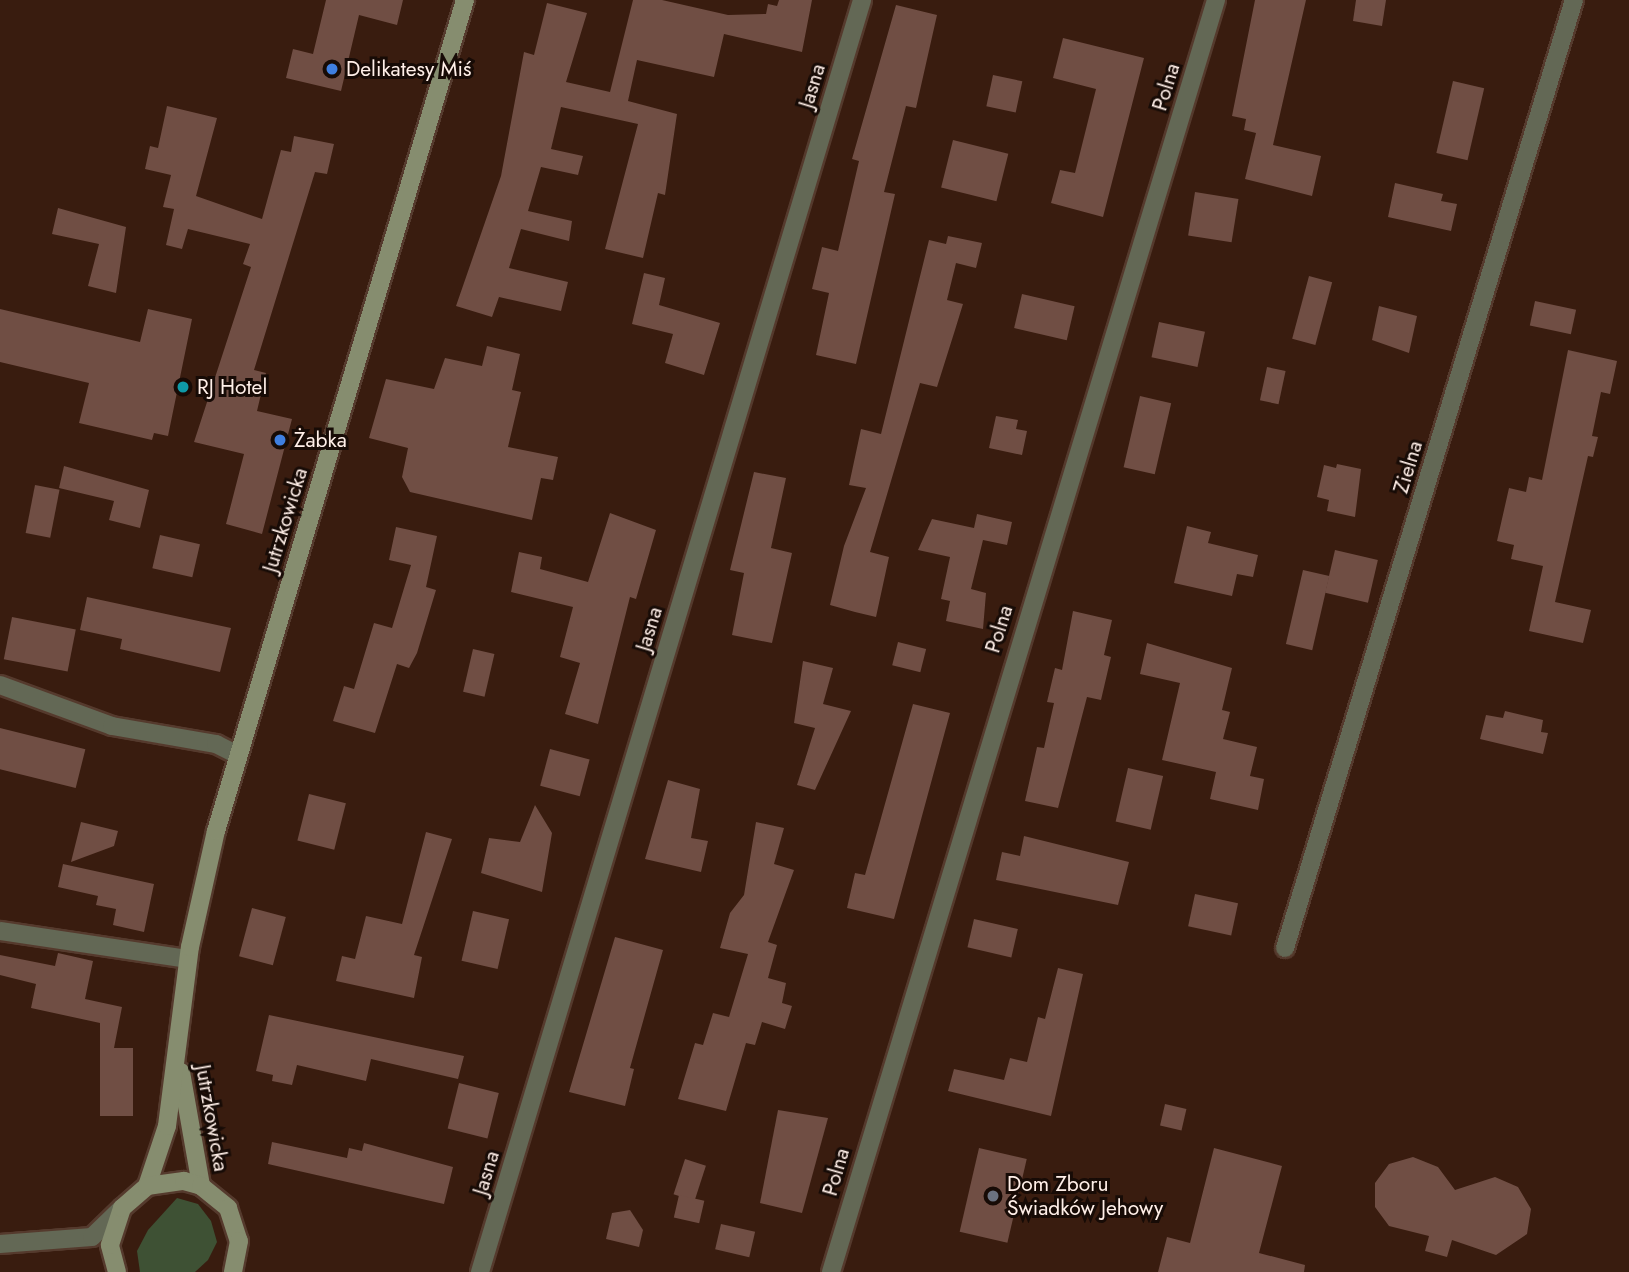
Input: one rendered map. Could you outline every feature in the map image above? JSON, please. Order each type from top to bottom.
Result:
[{"type":"main road","name":"Jutrzkowicka","points":[[148,1186],[164,1141],[179,1059],[188,959],[238,755],[465,0]]},
{"type":"main road","name":"Jutrzkowicka","points":[[179,1059],[201,1186]]},
{"type":"main road","points":[[117,1272],[110,1245],[122,1208],[148,1186],[184,1181],[201,1186],[228,1208],[236,1224],[239,1241],[233,1272]]},
{"type":"street","name":"Jasna","points":[[480,1272],[862,0]]},
{"type":"street","name":"Polna","points":[[831,1272],[1216,0]]},
{"type":"street","name":"Zielna","points":[[1285,948],[1574,0]]},
{"type":"street","points":[[0,685],[112,726],[216,744],[238,755]]},
{"type":"street","points":[[0,931],[188,959]]},
{"type":"street","points":[[0,1244],[92,1237],[122,1208]]},
{"type":"green space","points":[[177,1198],[198,1204],[211,1221],[217,1242],[208,1260],[195,1272],[140,1272],[137,1251],[148,1230]]},
{"type":"building","points":[[326,0],[403,0],[397,25],[359,15],[341,91],[286,78],[293,49],[313,54]]},
{"type":"building","points":[[633,0],[662,0],[728,15],[766,14],[768,4],[777,6],[779,0],[812,0],[802,52],[724,34],[714,77],[637,60],[628,101],[677,114],[665,195],[658,193],[643,258],[605,249],[638,124],[561,107],[551,149],[583,156],[578,175],[541,167],[528,211],[572,221],[569,241],[521,229],[509,268],[568,282],[561,311],[499,297],[492,317],[456,306],[501,176],[524,52],[534,55],[547,3],[587,13],[566,82],[610,92]]},
{"type":"building","points":[[1255,0],[1306,0],[1273,145],[1321,156],[1312,196],[1245,179],[1256,133],[1244,130],[1246,119],[1232,116]]},
{"type":"building","points":[[1356,0],[1386,0],[1382,26],[1353,21]]},
{"type":"building","points":[[896,5],[937,15],[916,108],[906,106],[884,192],[895,194],[856,364],[816,355],[829,293],[812,289],[822,247],[838,251],[859,161],[852,159]]},
{"type":"building","points":[[1063,38],[1144,58],[1103,217],[1051,203],[1060,170],[1075,173],[1096,89],[1053,78]]},
{"type":"building","points":[[993,75],[1022,81],[1016,113],[986,106]]},
{"type":"building","points":[[1453,81],[1484,88],[1468,160],[1436,153]]},
{"type":"building","points":[[167,106],[217,118],[196,196],[262,219],[281,150],[291,152],[294,136],[334,144],[327,174],[315,172],[254,370],[266,373],[257,411],[292,419],[262,534],[226,524],[244,454],[194,442],[251,267],[243,264],[250,244],[188,229],[182,249],[166,245],[174,209],[163,207],[171,175],[145,169],[150,146],[158,148]]},
{"type":"building","points":[[953,140],[1008,154],[996,201],[941,188]]},
{"type":"building","points":[[1395,183],[1443,194],[1441,201],[1457,204],[1451,231],[1388,217]]},
{"type":"building","points":[[1195,192],[1238,199],[1232,242],[1188,235]]},
{"type":"building","points":[[58,208],[126,227],[116,293],[88,286],[99,244],[52,234]]},
{"type":"building","points":[[948,236],[982,243],[976,268],[956,263],[947,300],[963,304],[937,387],[920,383],[870,552],[889,557],[876,617],[830,605],[844,546],[866,488],[849,485],[861,429],[881,434],[929,240],[946,244]]},
{"type":"building","points":[[644,273],[665,278],[659,305],[720,323],[704,375],[665,363],[673,334],[632,324]]},
{"type":"building","points":[[1309,276],[1332,282],[1315,345],[1292,339]]},
{"type":"building","points":[[1022,294],[1075,306],[1067,340],[1014,328]]},
{"type":"building","points":[[1535,301],[1576,310],[1571,334],[1530,325]]},
{"type":"building","points":[[1379,306],[1417,316],[1409,353],[1372,340]]},
{"type":"building","points":[[0,309],[140,342],[148,309],[192,319],[168,436],[154,433],[152,440],[79,423],[89,383],[0,362]]},
{"type":"building","points":[[1159,322],[1205,332],[1197,367],[1152,357]]},
{"type":"building","points":[[487,346],[520,354],[512,390],[521,392],[508,447],[558,457],[553,480],[541,478],[532,520],[410,492],[402,477],[408,448],[369,438],[386,379],[434,389],[445,358],[482,366]]},
{"type":"building","points":[[1568,350],[1617,361],[1610,394],[1601,392],[1592,436],[1598,437],[1593,457],[1588,456],[1555,602],[1591,610],[1583,643],[1529,631],[1543,566],[1511,559],[1514,545],[1497,541],[1509,488],[1526,492],[1529,477],[1542,480]]},
{"type":"building","points":[[1267,367],[1286,371],[1279,404],[1260,400]]},
{"type":"building","points":[[1140,396],[1171,403],[1155,474],[1124,467]]},
{"type":"building","points":[[996,416],[1018,420],[1016,429],[1027,431],[1022,455],[989,448]]},
{"type":"building","points":[[1337,464],[1361,469],[1355,517],[1327,511],[1329,500],[1317,497],[1324,465],[1336,468]]},
{"type":"building","points":[[64,466],[149,490],[140,528],[109,520],[114,501],[59,488]]},
{"type":"building","points":[[754,472],[786,478],[771,548],[792,553],[772,643],[732,635],[744,573],[730,570]]},
{"type":"building","points":[[35,485],[60,490],[50,538],[26,533]]},
{"type":"building","points":[[610,513],[656,530],[636,599],[630,597],[598,724],[565,714],[580,663],[560,657],[573,607],[511,592],[519,552],[542,557],[540,569],[588,582]]},
{"type":"building","points":[[977,514],[1012,522],[1007,545],[983,540],[971,589],[986,593],[983,629],[946,621],[950,601],[941,599],[950,557],[918,550],[932,519],[974,528]]},
{"type":"building","points":[[1187,526],[1211,532],[1208,543],[1258,555],[1253,577],[1237,574],[1232,596],[1174,583]]},
{"type":"building","points":[[396,527],[437,536],[426,587],[436,590],[417,653],[409,668],[397,664],[375,733],[333,721],[344,686],[354,689],[374,623],[392,628],[411,565],[389,560]]},
{"type":"building","points":[[160,535],[200,544],[192,577],[152,568]]},
{"type":"building","points":[[1335,550],[1378,560],[1368,603],[1325,593]]},
{"type":"building","points":[[1303,570],[1329,576],[1312,650],[1286,644]]},
{"type":"building","points":[[87,597],[231,628],[220,672],[120,649],[122,639],[80,630]]},
{"type":"building","points":[[1073,611],[1112,620],[1104,655],[1111,657],[1101,700],[1087,697],[1058,808],[1025,801],[1037,747],[1044,748],[1054,703],[1047,702],[1055,668],[1062,670]]},
{"type":"building","points":[[12,617],[76,629],[68,672],[4,659]]},
{"type":"building","points":[[898,642],[926,649],[920,672],[892,665]]},
{"type":"building","points":[[1147,643],[1232,668],[1222,710],[1230,712],[1223,739],[1257,747],[1250,776],[1264,779],[1258,810],[1210,799],[1216,772],[1162,760],[1180,683],[1140,674]]},
{"type":"building","points":[[473,649],[494,654],[485,697],[463,692]]},
{"type":"building","points":[[803,661],[833,668],[823,704],[851,711],[815,790],[797,785],[815,728],[794,723]]},
{"type":"building","points":[[913,704],[950,713],[894,919],[847,908],[855,873],[865,875]]},
{"type":"building","points":[[1505,711],[1543,720],[1541,732],[1548,733],[1543,754],[1480,739],[1486,715],[1503,718]]},
{"type":"building","points":[[0,728],[85,749],[76,788],[0,769]]},
{"type":"building","points":[[550,749],[590,760],[580,796],[540,786]]},
{"type":"building","points":[[1128,768],[1163,776],[1151,830],[1116,822]]},
{"type":"building","points":[[668,780],[700,789],[691,838],[708,841],[701,872],[645,859]]},
{"type":"building","points":[[309,794],[346,803],[334,850],[297,841]]},
{"type":"building","points":[[535,805],[552,833],[542,892],[481,873],[489,838],[520,842]]},
{"type":"building","points":[[81,822],[118,831],[114,846],[71,862]]},
{"type":"building","points":[[756,822],[784,828],[774,864],[794,870],[768,942],[777,945],[768,978],[786,983],[782,1003],[792,1006],[785,1029],[762,1022],[755,1045],[746,1043],[726,1111],[678,1099],[695,1043],[703,1045],[713,1013],[729,1017],[748,954],[720,948],[730,913],[744,895]]},
{"type":"building","points":[[426,832],[452,839],[414,955],[422,957],[414,998],[336,981],[342,956],[355,959],[366,916],[402,924]]},
{"type":"building","points":[[1024,836],[1129,862],[1118,905],[996,880],[1002,852],[1020,856]]},
{"type":"building","points":[[63,864],[154,884],[144,932],[113,925],[116,909],[96,905],[98,896],[58,887]]},
{"type":"building","points":[[1195,894],[1238,903],[1231,935],[1188,926]]},
{"type":"building","points":[[252,908],[286,917],[273,965],[239,956]]},
{"type":"building","points":[[473,911],[509,919],[498,969],[462,961]]},
{"type":"building","points":[[974,919],[1018,929],[1011,957],[967,947]]},
{"type":"building","points":[[615,937],[663,950],[630,1068],[634,1069],[625,1106],[569,1092]]},
{"type":"building","points":[[58,953],[93,961],[85,999],[122,1007],[114,1048],[133,1048],[133,1116],[100,1116],[100,1023],[31,1008],[36,984],[0,975],[0,955],[55,966]]},
{"type":"building","points":[[1058,968],[1083,974],[1051,1116],[948,1091],[954,1069],[1004,1080],[1010,1058],[1027,1062],[1038,1017],[1045,1019]]},
{"type":"building","points":[[269,1015],[464,1056],[458,1079],[371,1059],[366,1081],[297,1065],[292,1085],[272,1081],[273,1075],[256,1071]]},
{"type":"building","points":[[459,1083],[499,1093],[487,1139],[448,1129]]},
{"type":"building","points":[[1165,1104],[1186,1109],[1181,1130],[1160,1125]]},
{"type":"building","points":[[778,1110],[828,1118],[802,1213],[760,1203]]},
{"type":"building","points":[[272,1142],[347,1158],[349,1148],[362,1151],[364,1143],[453,1167],[444,1204],[268,1164]]},
{"type":"building","name":"Dom Zboru Świadków Jehowy","points":[[979,1148],[1027,1159],[1007,1243],[960,1232]]},
{"type":"building","points":[[1214,1148],[1282,1166],[1259,1253],[1305,1265],[1304,1272],[1158,1272],[1167,1237],[1190,1243]]},
{"type":"building","points":[[1413,1157],[1438,1167],[1455,1190],[1495,1177],[1518,1187],[1531,1209],[1527,1234],[1496,1255],[1452,1240],[1447,1257],[1425,1251],[1429,1236],[1389,1226],[1375,1207],[1375,1183],[1389,1164]]},
{"type":"building","points":[[685,1159],[706,1166],[694,1201],[674,1194]]},
{"type":"building","points":[[679,1195],[704,1201],[699,1223],[674,1217]]},
{"type":"building","points":[[630,1210],[643,1230],[639,1247],[606,1239],[612,1213]]},
{"type":"building","points":[[721,1224],[755,1232],[749,1257],[715,1249]]},
{"type":"place","name":"Delikatesy Miś","points":[[332,69]]},
{"type":"place","name":"RJ Hotel","points":[[183,387]]},
{"type":"place","name":"Żabka","points":[[280,440]]},
{"type":"place","name":"Dom Zboru Świadków Jehowy","points":[[993,1196]]}]
